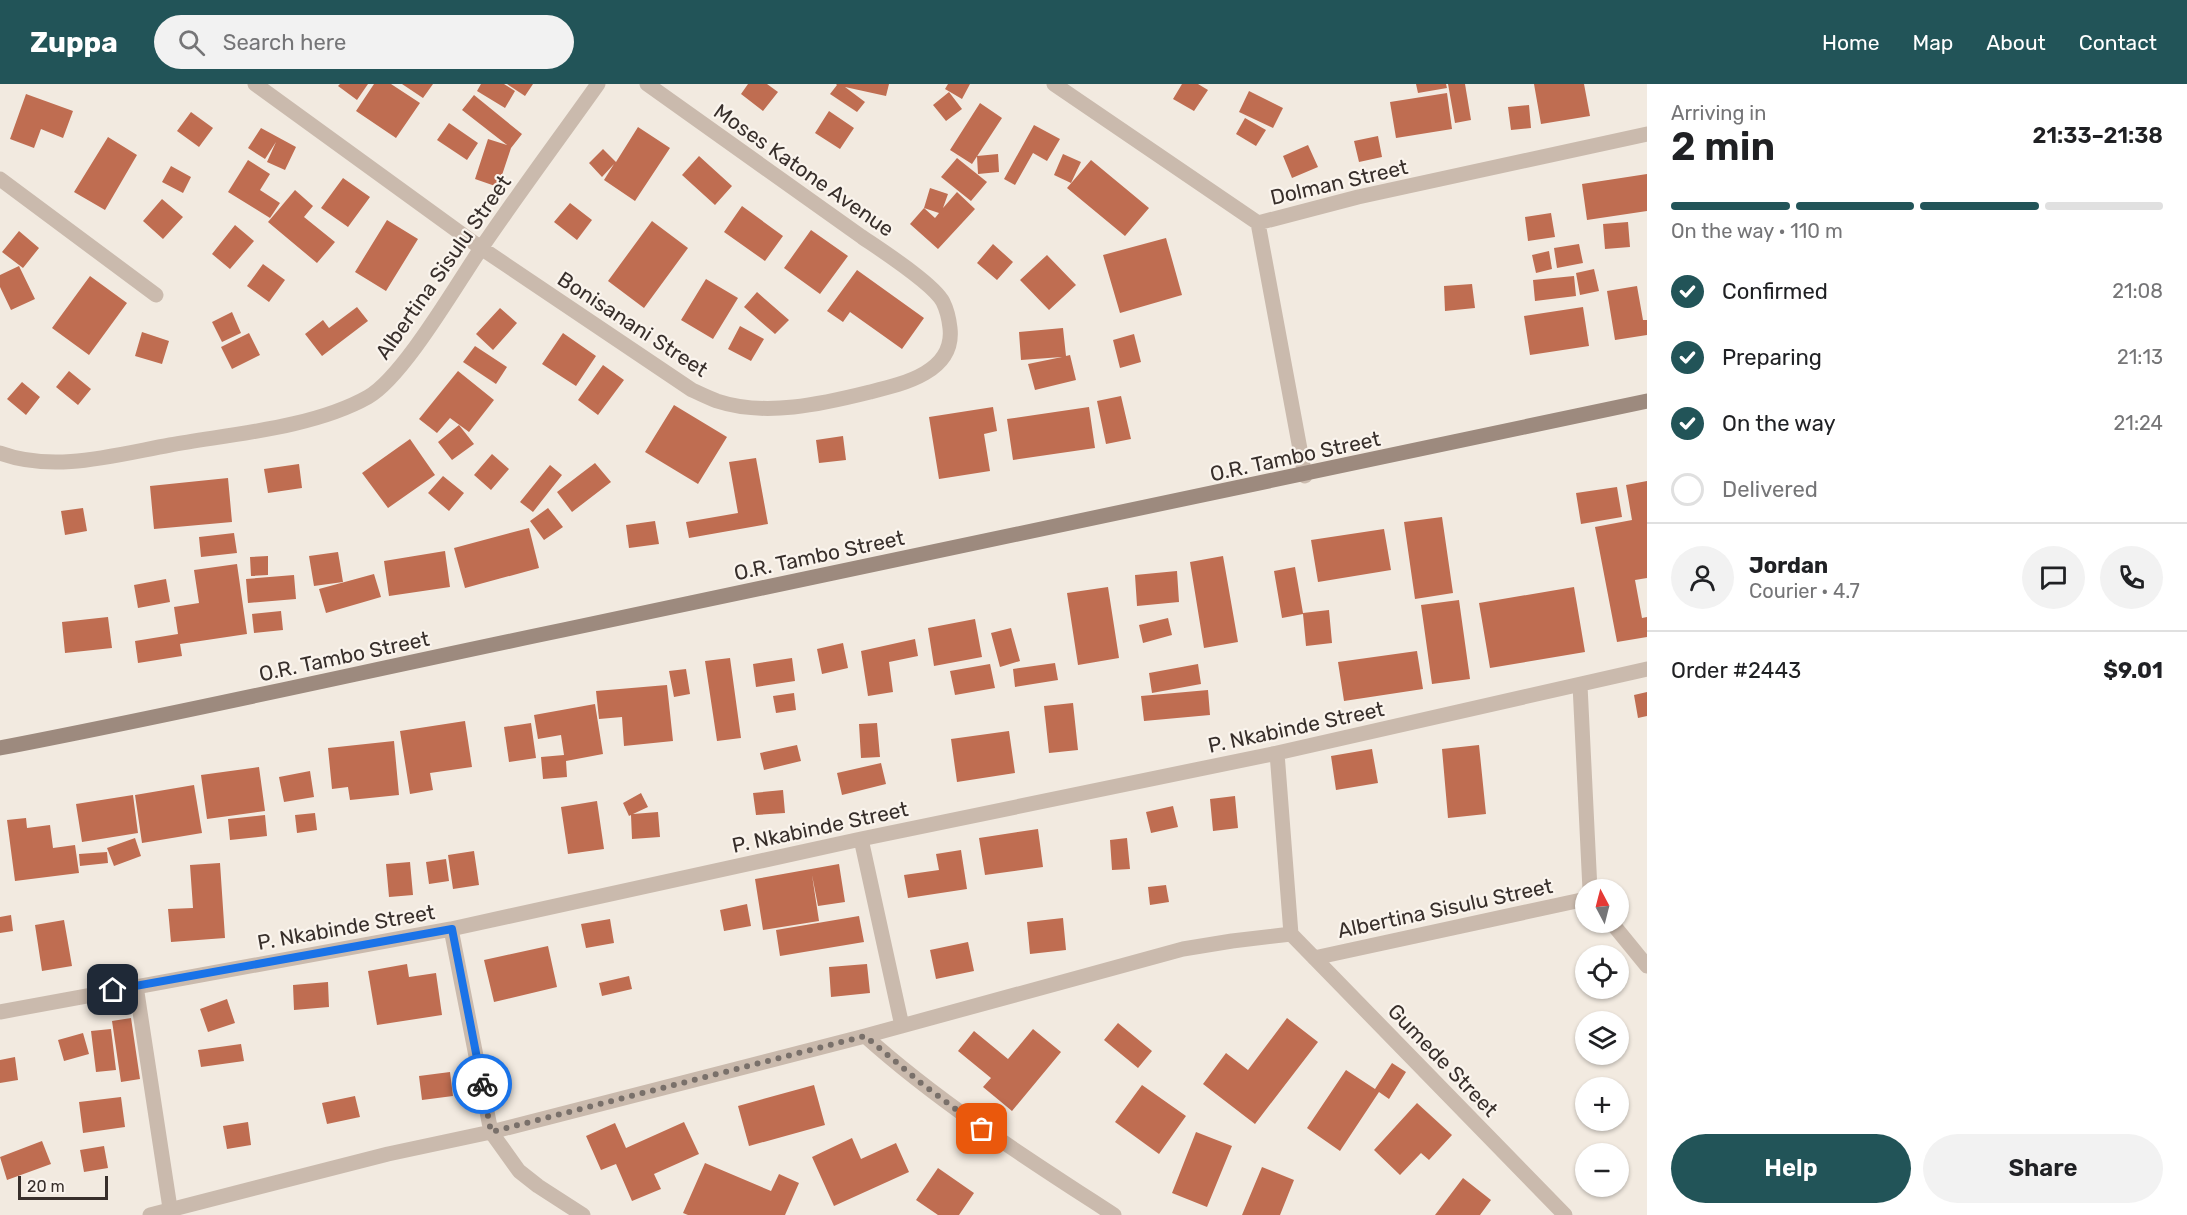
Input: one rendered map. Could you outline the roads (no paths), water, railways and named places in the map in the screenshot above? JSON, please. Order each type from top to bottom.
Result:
[{"type":"street","name":"Bonisanani Street","points":[[255,84],[481,248],[692,390],[718,401],[747,407],[774,408],[813,405],[855,396],[917,378],[936,366],[948,351],[951,334],[949,318],[944,302],[937,292]]},
{"type":"street","name":"Albertina Sisulu Street","points":[[0,453],[13,458],[44,463],[89,460],[289,424],[327,414],[369,397],[393,374],[414,348],[481,248],[598,84]]},
{"type":"street","name":"Moses Katone Avenue","points":[[646,84],[937,292]]},
{"type":"street","points":[[1054,84],[1257,223]]},
{"type":"street","name":"Dolman Street","points":[[1305,476],[1257,223],[1359,197],[1647,134]]},
{"type":"street","points":[[0,179],[156,295]]},
{"type":"street","name":"O.R. Tambo Street","points":[[0,748],[146,720],[570,628],[1305,476],[1647,401]]},
{"type":"street","name":"P. Nkabinde Street","points":[[0,1011],[452,929],[861,839],[1277,753],[1647,669]]},
{"type":"street","points":[[1580,685],[1589,879]]},
{"type":"street","points":[[150,1215],[170,1208],[388,1154],[491,1132],[865,1036],[1183,949],[1291,934],[1277,753]]},
{"type":"street","points":[[861,839],[902,1026]]},
{"type":"street","name":"Albertina Sisulu Street","points":[[1314,958],[1575,901]]},
{"type":"street","points":[[452,929],[491,1132],[519,1171],[583,1215]]},
{"type":"street","points":[[1620,933],[1647,966]]},
{"type":"street","name":"Gumede Street","points":[[1291,934],[1565,1215]]},
{"type":"street","points":[[136,986],[170,1208]]},
{"type":"street","points":[[865,1036],[921,1083],[982,1129],[1114,1215]]}]
